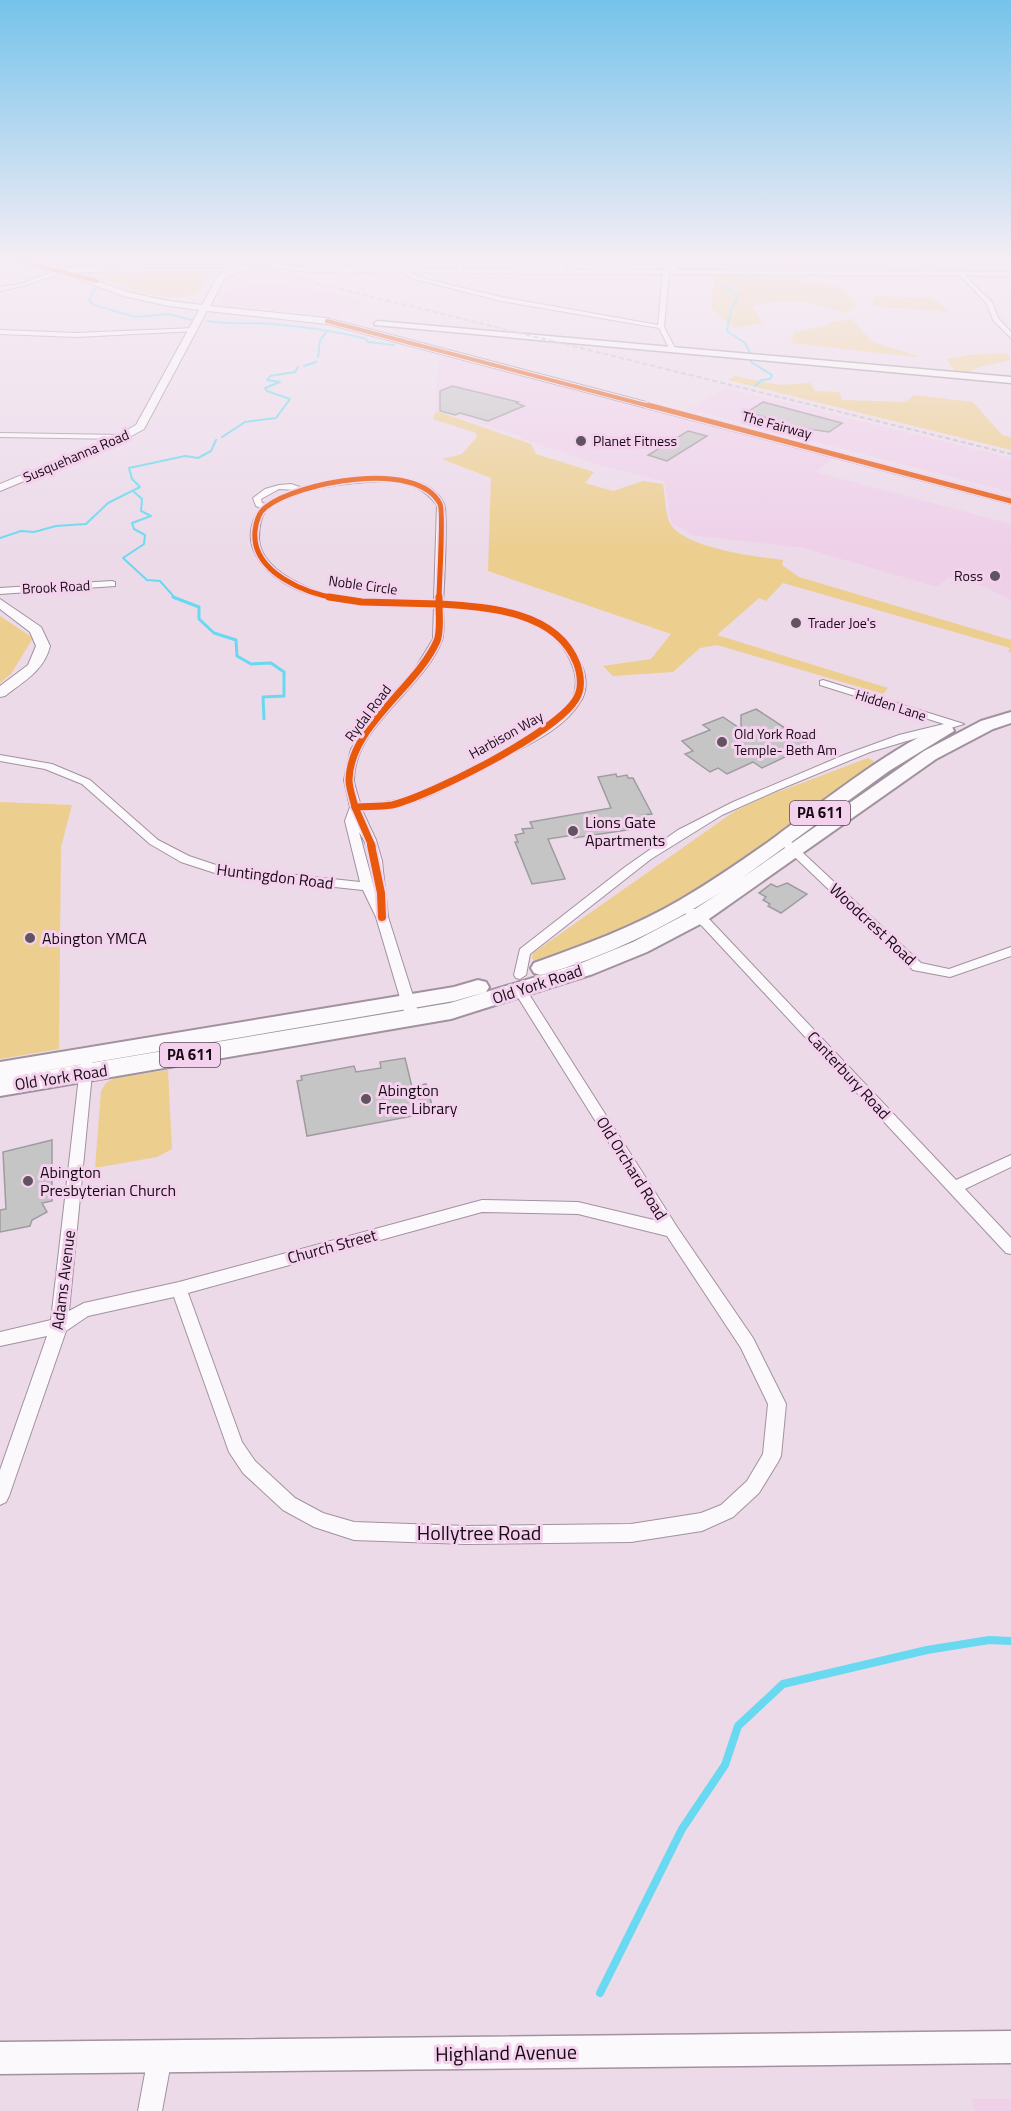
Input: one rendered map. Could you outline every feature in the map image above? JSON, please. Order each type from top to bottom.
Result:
[{"type":"highway","name":"Old York Road","points":[[789,845],[919,743],[959,724],[1011,704]]},
{"type":"highway","name":"Old York Road","points":[[0,1070],[86,1064],[410,1010],[454,994],[586,969],[640,947],[789,845],[930,755],[987,725],[1011,717]]},
{"type":"highway","name":"Old York Road","points":[[0,1087],[86,1064]]},
{"type":"main road","name":"Susquehanna Road","points":[[0,488],[122,437],[144,423],[179,357]]},
{"type":"main road","name":"The Fairway","points":[[470,357],[1011,501]]},
{"type":"main road","name":"The Fairway","points":[[471,357],[1011,495]]},
{"type":"main road","points":[[0,603],[36,630],[43,646],[38,662],[0,693]]},
{"type":"street","points":[[746,357],[1011,380]]},
{"type":"street","points":[[0,435],[122,437]]},
{"type":"street","name":"Noble Circle","points":[[364,480],[400,480],[431,489],[441,505],[437,603],[382,605],[332,597],[291,582],[267,565],[254,540],[255,527],[266,507],[303,490],[324,484],[364,480]]},
{"type":"street","name":"Noble Circle","points":[[266,507],[260,504],[257,498],[263,492],[285,486],[303,490]]},
{"type":"street","name":"Brook Road","points":[[0,591],[112,584]]},
{"type":"street","name":"Harbison Way","points":[[355,807],[390,805],[419,796],[524,742],[559,721],[577,699],[582,675],[569,647],[549,629],[520,614],[499,609],[437,603]]},
{"type":"street","name":"Rydal Road","points":[[382,917],[376,861],[370,840],[355,807],[349,780],[356,749],[389,703],[417,674],[438,639],[437,603]]},
{"type":"street","name":"Hidden Lane","points":[[823,683],[937,720],[959,724]]},
{"type":"street","points":[[520,983],[524,952],[664,844],[707,818],[758,794],[885,742],[932,728],[959,724]]},
{"type":"street","name":"Huntingdon Road","points":[[0,758],[48,766],[86,782],[154,842],[200,866],[221,871],[367,887]]},
{"type":"street","name":"Rydal Road","points":[[355,807],[351,821],[367,887],[382,917],[410,1010]]},
{"type":"street","name":"Woodcrest Road","points":[[789,845],[917,967],[950,973],[1011,951]]},
{"type":"street","points":[[361,862],[376,861]]},
{"type":"street","name":"Canterbury Road","points":[[691,911],[1011,1248]]},
{"type":"street","name":"Old Orchard Road","points":[[520,983],[672,1231],[747,1343]]},
{"type":"street","name":"Adams Avenue","points":[[0,1496],[59,1326],[86,1064]]},
{"type":"street","points":[[954,1187],[1011,1161]]},
{"type":"street","name":"Church Street","points":[[0,1339],[59,1326],[84,1310],[178,1289],[482,1206],[578,1208],[672,1231]]},
{"type":"street","name":"Hollytree Road","points":[[178,1289],[225,1421],[235,1446],[249,1467],[288,1504],[321,1521],[354,1531],[466,1535],[631,1533],[702,1522],[727,1511],[753,1487],[772,1456],[777,1404],[747,1343]]},
{"type":"street","name":"Highland Avenue","points":[[0,2058],[1011,2047]]},
{"type":"street","points":[[150,2111],[160,2057]]},
{"type":"shaded area","points":[[438,357],[450,357],[833,458],[816,472],[1011,524],[1011,600],[985,587],[949,577],[937,587],[804,548],[690,535],[671,523],[665,482],[600,465],[435,409]]},
{"type":"shaded area","points":[[961,357],[1009,357],[1011,360],[979,367],[966,374],[955,372],[947,359]]},
{"type":"shaded area","points":[[735,376],[779,385],[811,383],[814,391],[839,392],[842,400],[906,402],[914,395],[973,402],[1002,435],[1011,437],[1011,450],[728,380]]},
{"type":"shaded area","points":[[726,388],[1011,458],[1011,492],[688,409]]},
{"type":"shaded area","points":[[436,411],[531,444],[536,454],[594,472],[585,483],[613,491],[643,481],[663,484],[669,521],[676,530],[688,538],[720,550],[783,560],[782,565],[799,577],[1011,640],[1011,652],[1008,652],[1010,648],[783,583],[766,601],[759,598],[717,635],[888,688],[883,694],[717,645],[700,648],[673,672],[613,676],[603,666],[651,659],[671,634],[488,571],[491,478],[442,459],[462,454],[477,437],[476,433],[433,419]]},
{"type":"shaded area","points":[[0,616],[33,638],[11,674],[0,683]]},
{"type":"shaded area","points":[[868,758],[878,764],[877,767],[682,900],[638,924],[543,963],[535,962],[532,958],[533,953],[735,811],[762,798]]},
{"type":"shaded area","name":"Abington YMCA","points":[[0,802],[72,805],[61,847],[59,1049],[0,1059]]},
{"type":"shaded area","points":[[168,1070],[172,1149],[157,1157],[95,1168],[101,1091],[106,1083],[115,1078]]},
{"type":"shaded area","points":[[972,2099],[1011,2099],[1011,2111],[975,2111]]},
{"type":"building","points":[[452,386],[518,402],[516,403],[524,406],[488,421],[460,413],[455,415],[440,411],[440,391]]},
{"type":"building","points":[[763,402],[842,423],[829,432],[809,429],[804,432],[763,421],[768,418],[747,412]]},
{"type":"building","points":[[688,431],[707,436],[667,461],[648,455]]},
{"type":"building","name":"Old York Road Temple- Beth Am","points":[[756,709],[808,743],[762,768],[753,762],[727,774],[718,768],[710,772],[685,754],[693,751],[682,741],[710,730],[703,725],[723,717],[741,729],[741,715]]},
{"type":"building","name":"Lions Gate Apartments","points":[[616,774],[617,777],[627,775],[628,778],[633,778],[652,814],[642,815],[645,820],[637,821],[641,828],[574,838],[573,835],[548,839],[565,879],[532,884],[515,842],[518,842],[515,835],[524,833],[522,829],[533,828],[530,822],[611,808],[598,777]]},
{"type":"building","points":[[787,883],[807,894],[781,913],[768,906],[770,904],[763,900],[766,897],[759,893],[771,884],[777,887]]},
{"type":"building","name":"Abington Free Library","points":[[405,1058],[412,1087],[426,1084],[434,1112],[307,1136],[297,1081],[302,1080],[301,1076],[354,1066],[356,1072],[381,1068],[380,1062]]},
{"type":"building","name":"Abington Presbyterian Church","points":[[52,1140],[52,1201],[42,1203],[47,1212],[32,1220],[30,1226],[0,1232],[0,1210],[6,1209],[3,1152]]},
{"type":"waterway","points":[[751,359],[751,362],[772,375],[770,379],[762,380],[755,386]]},
{"type":"waterway","points":[[304,366],[316,362]]},
{"type":"waterway","points":[[222,437],[245,422],[276,418],[290,399],[267,391],[265,388],[280,382],[267,380],[270,376],[295,372],[298,367]]},
{"type":"waterway","points":[[0,538],[21,531],[34,532],[56,526],[86,524],[108,503],[140,487],[132,479],[129,468],[185,456],[198,458],[211,451],[216,440]]},
{"type":"waterway","points":[[133,491],[142,499],[141,511],[151,516],[132,523],[134,529],[145,535],[144,544],[123,558],[147,580],[160,581],[175,598]]},
{"type":"waterway","points":[[175,598],[199,607],[199,619],[214,633],[236,640],[237,656],[251,664],[271,663],[284,672],[284,696],[263,697],[264,719]]},
{"type":"waterway","points":[[600,1993],[682,1829],[725,1765],[738,1726],[783,1684],[927,1650],[989,1640],[1011,1641]]},
{"type":"railway","points":[[615,357],[1011,454]]},
{"type":"cycle path","points":[[462,357],[1011,501]]},
{"type":"cycle path","points":[[355,807],[391,805],[417,797],[536,736],[567,712],[577,698],[581,683],[578,667],[570,649],[558,636],[536,622],[505,611],[471,606],[435,604],[362,602],[328,597],[297,587],[270,568],[257,549],[255,532],[259,517],[266,507],[282,498],[331,483],[359,479],[411,482],[430,491],[441,505],[438,639],[417,674],[389,703],[356,749],[349,780],[355,807],[370,840],[376,861],[382,917]]},
{"type":"place","name":"Planet Fitness","points":[[581,441]]},
{"type":"place","name":"Ross","points":[[995,576]]},
{"type":"place","name":"Trader Joe's","points":[[796,623]]},
{"type":"place","name":"Old York Road Temple- Beth Am","points":[[722,742]]},
{"type":"place","name":"Lions Gate Apartments","points":[[573,831]]},
{"type":"place","name":"Abington YMCA","points":[[30,938]]},
{"type":"place","name":"Abington Free Library","points":[[366,1099]]},
{"type":"place","name":"Abington Presbyterian Church","points":[[28,1181]]}]
